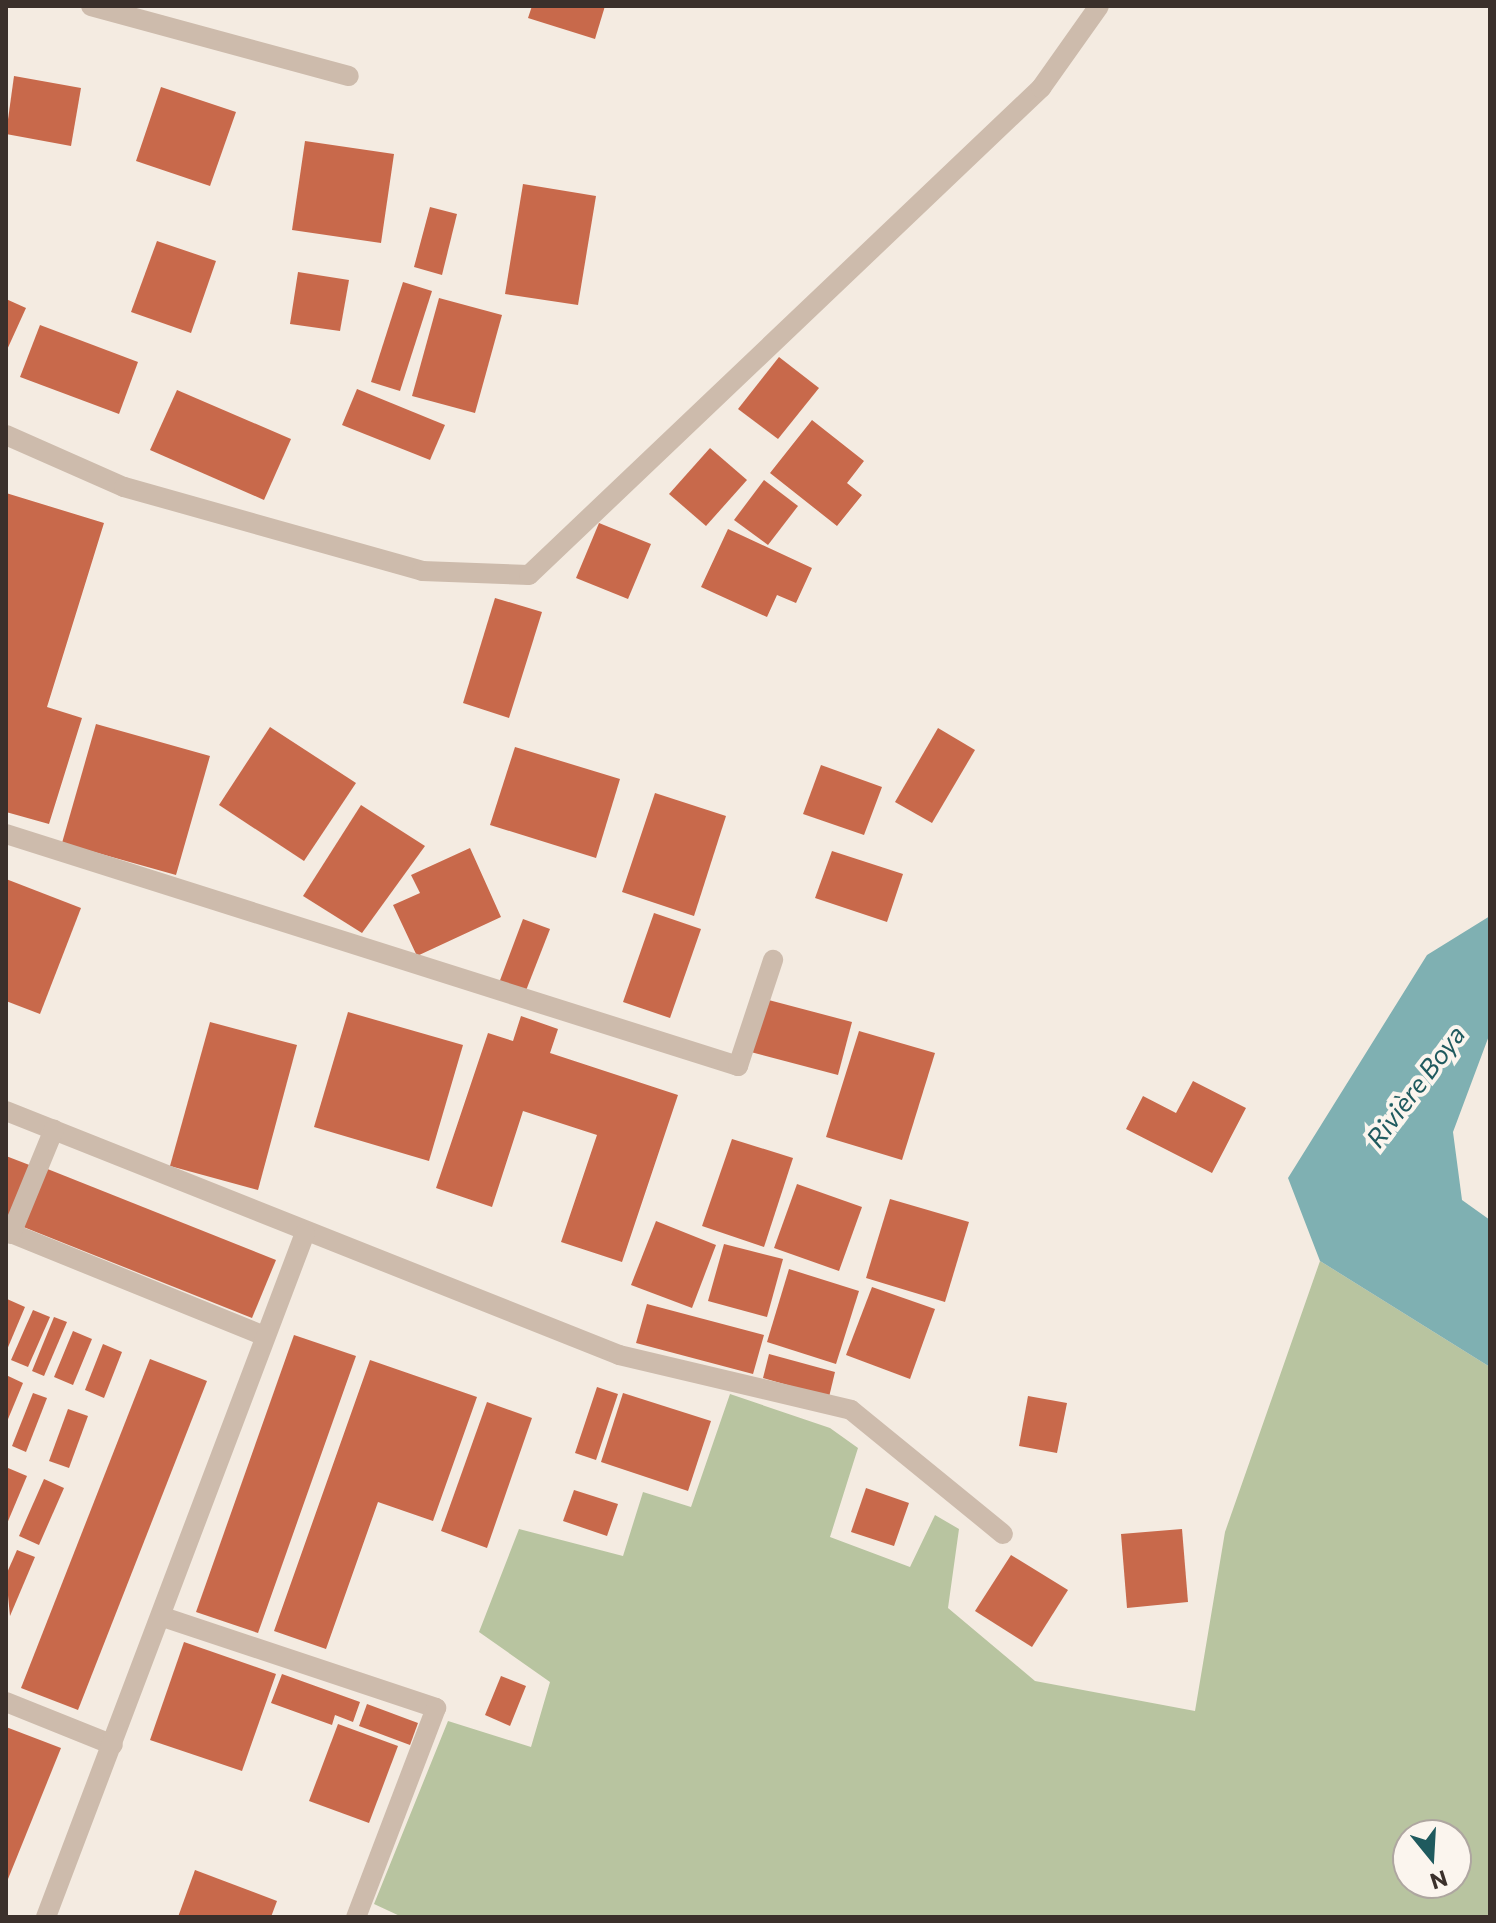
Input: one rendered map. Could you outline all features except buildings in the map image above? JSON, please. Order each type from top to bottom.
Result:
[{"type":"street","points":[[91,6],[349,76]]},
{"type":"street","points":[[6,435],[124,487],[422,571],[529,575],[1041,88],[1099,6]]},
{"type":"street","points":[[6,834],[738,1066],[773,960]]},
{"type":"street","points":[[6,1111],[305,1233],[619,1355],[851,1410],[1003,1534]]},
{"type":"street","points":[[54,1129],[9,1232],[265,1336]]},
{"type":"street","points":[[46,1917],[163,1617],[305,1233]]},
{"type":"street","points":[[163,1617],[436,1708],[356,1917]]},
{"type":"street","points":[[6,1702],[113,1745]]},
{"type":"green space","points":[[1320,1261],[1490,1367],[1490,1917],[402,1917],[374,1904],[448,1721],[531,1747],[550,1682],[479,1632],[519,1529],[623,1556],[643,1492],[691,1507],[730,1394],[830,1428],[858,1448],[830,1537],[910,1567],[935,1515],[959,1529],[948,1608],[1035,1681],[1195,1711],[1225,1532]]},
{"type":"water","name":"Rivière Boya","points":[[1490,916],[1490,1033],[1453,1132],[1462,1200],[1490,1220],[1490,1367],[1320,1261],[1288,1178],[1427,955]]}]
